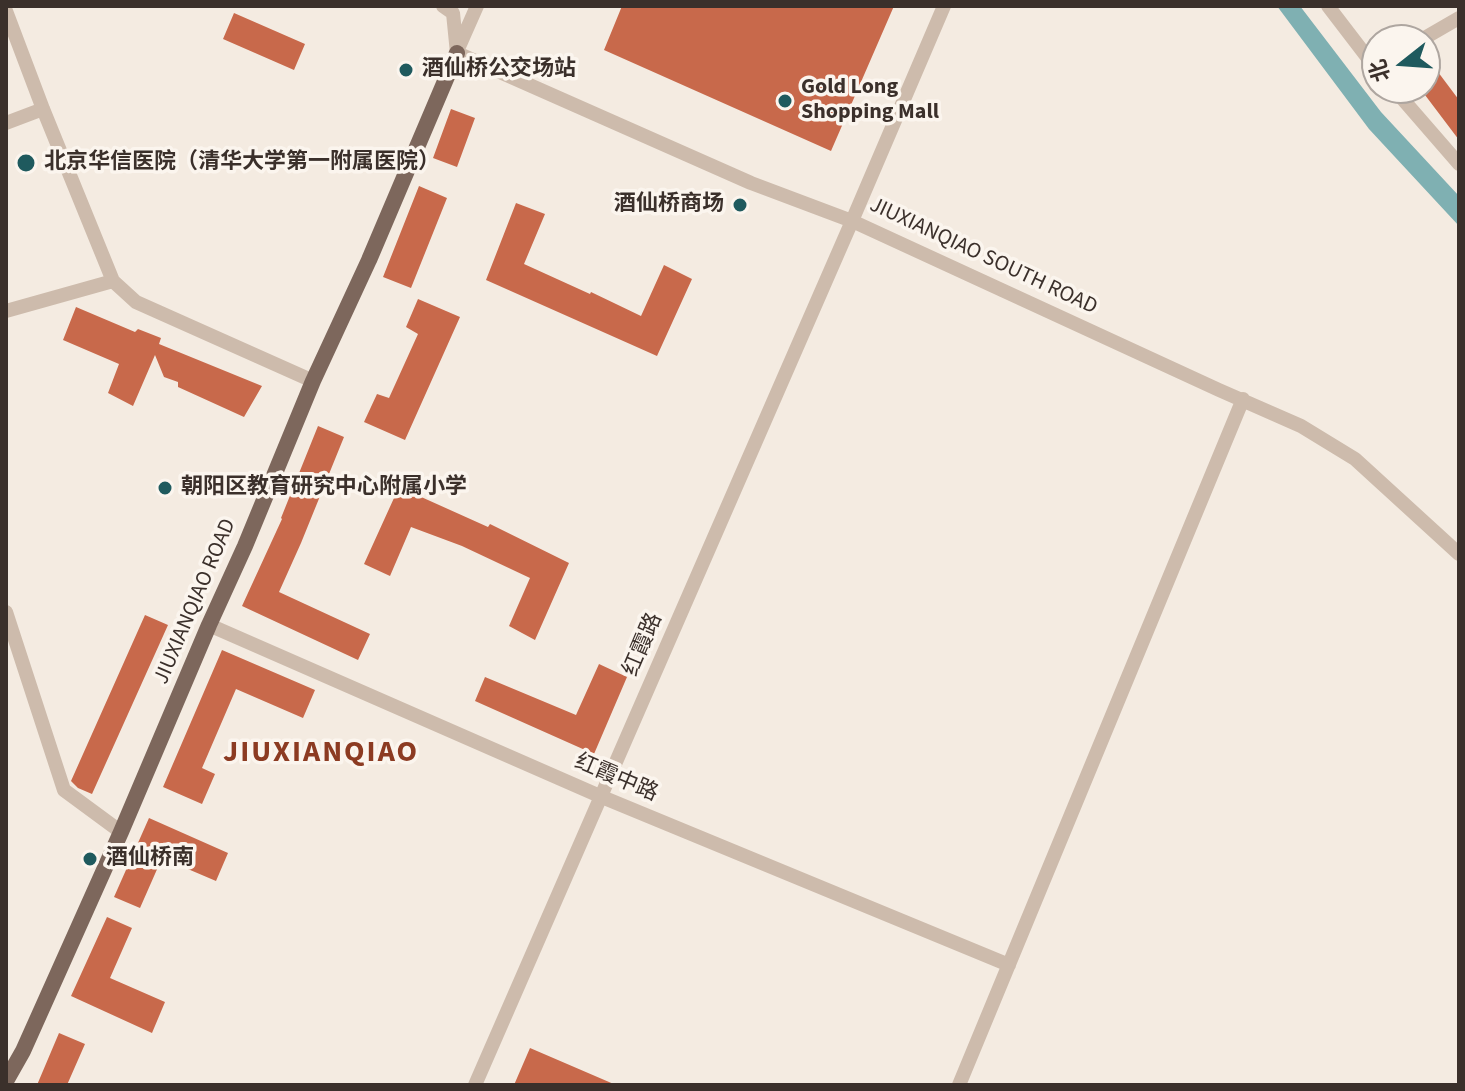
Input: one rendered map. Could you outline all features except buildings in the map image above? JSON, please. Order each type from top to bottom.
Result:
[{"type":"main road","name":"JIUXIANQIAO ROAD","points":[[6,1081],[23,1051],[121,832],[457,53]]},
{"type":"street","points":[[443,6],[453,13],[457,53]]},
{"type":"street","name":"JIUXIANQIAO ROAD","points":[[457,53],[477,6]]},
{"type":"street","name":"红霞路","points":[[475,1085],[944,6]]},
{"type":"street","points":[[1328,6],[1361,48]]},
{"type":"street","points":[[6,11],[113,281],[136,302],[313,381]]},
{"type":"street","points":[[1441,28],[1459,18]]},
{"type":"street","name":"JIUXIANQIAO SOUTH ROAD","points":[[457,53],[751,183],[852,221],[1301,426],[1355,459],[1459,554]]},
{"type":"street","points":[[1407,104],[1459,164]]},
{"type":"street","points":[[6,123],[43,109]]},
{"type":"street","points":[[6,311],[113,281]]},
{"type":"street","points":[[959,1085],[1243,399]]},
{"type":"street","points":[[6,612],[64,790],[121,832]]},
{"type":"street","name":"红霞中路","points":[[209,625],[602,797],[1009,965]]},
{"type":"water","points":[[1277,6],[1300,6],[1361,86],[1361,104],[1375,104],[1459,196],[1459,226],[1369,129]]},
{"type":"place","name":"酒仙桥公交场站","points":[[406,70]]},
{"type":"place","name":"Gold Long Shopping Mall","points":[[785,101]]},
{"type":"place","name":"北京华信医院（清华大学第一附属医院）","points":[[26,163]]},
{"type":"place","name":"酒仙桥商场","points":[[740,205]]},
{"type":"place","name":"朝阳区教育研究中心附属小学","points":[[165,488]]},
{"type":"place","name":"酒仙桥南","points":[[90,859]]},
{"type":"district","name":"JIUXIANQIAO","points":[[321,754]]}]
